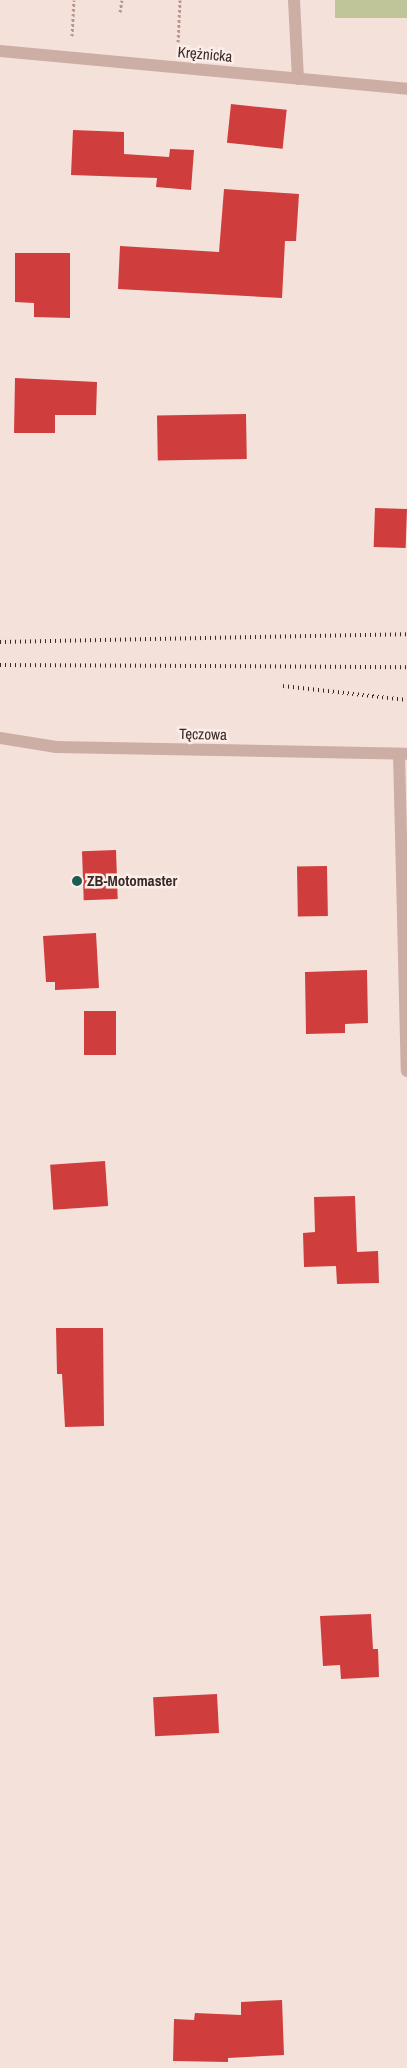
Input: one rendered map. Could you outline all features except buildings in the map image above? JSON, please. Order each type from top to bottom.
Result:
[{"type":"street","points":[[294,0],[298,79]]},
{"type":"street","name":"Krężnicka","points":[[0,51],[407,89]]},
{"type":"street","name":"Tęczowa","points":[[0,738],[56,747],[403,754]]},
{"type":"street","points":[[403,754],[407,1071]]},
{"type":"path","points":[[120,12],[122,0]]},
{"type":"path","points":[[178,42],[180,0]]},
{"type":"green space","points":[[335,0],[407,0],[407,18],[335,18]]},
{"type":"railway","points":[[0,642],[407,634]]},
{"type":"railway","points":[[0,665],[407,667]]},
{"type":"railway","points":[[283,686],[407,700]]},
{"type":"place","name":"ZB-Motomaster","points":[[77,881]]}]
